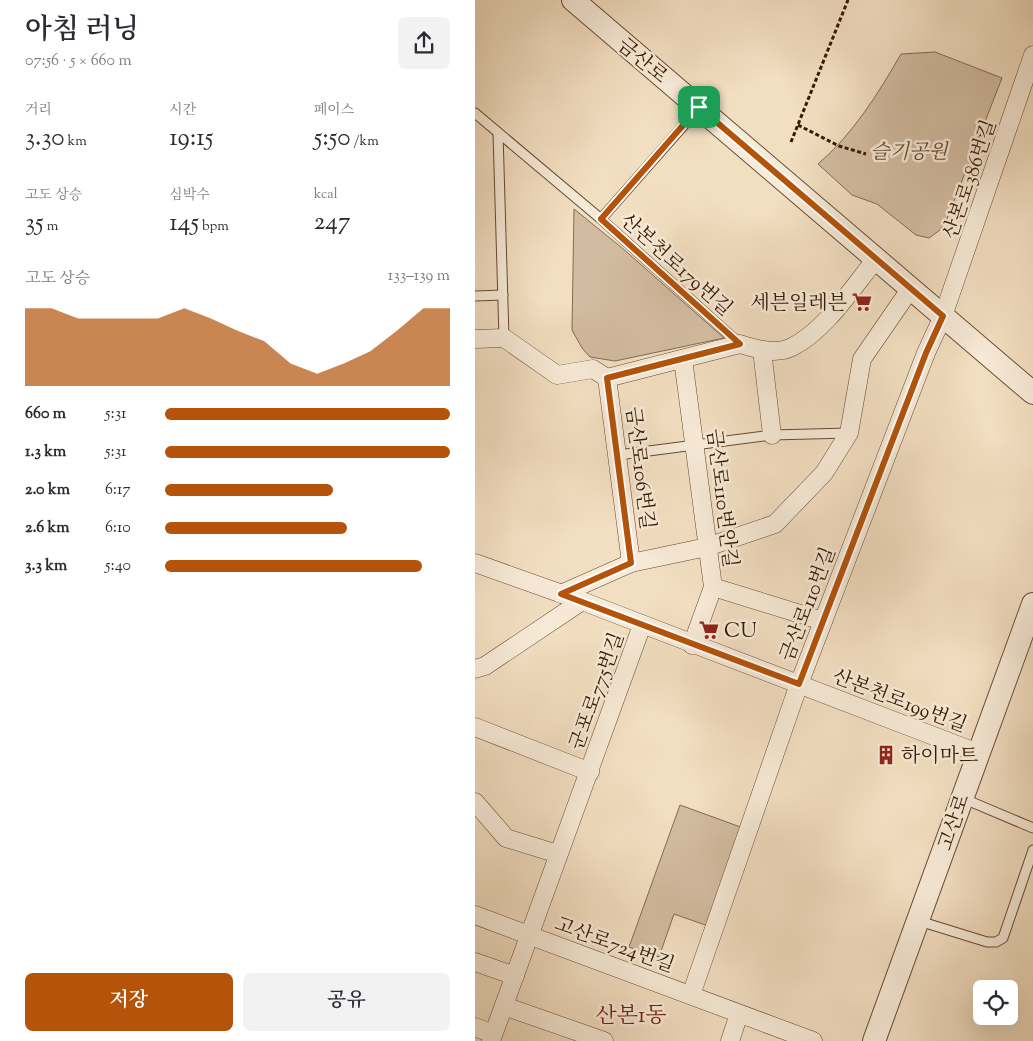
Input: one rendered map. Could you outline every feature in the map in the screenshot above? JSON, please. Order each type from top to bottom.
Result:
[{"type":"street","name":"금산로","points":[[581,2],[699,107],[1033,393]]},
{"type":"street","name":"산본로386번길","points":[[943,316],[1033,56]]},
{"type":"street","points":[[475,339],[504,338],[557,375],[593,369],[607,378],[740,344],[762,350],[792,347],[815,332],[876,258]]},
{"type":"street","points":[[561,594],[631,563],[707,546],[775,524],[824,473],[849,433],[862,359],[911,288]]},
{"type":"street","name":"금산로110번길","points":[[691,995],[799,684],[926,353],[943,316]]},
{"type":"street","points":[[762,350],[772,436]]},
{"type":"street","name":"금산로110번안길","points":[[683,359],[696,444],[713,587],[823,621]]},
{"type":"street","name":"금산로106번길","points":[[607,378],[631,563]]},
{"type":"street","name":"산본천로199번길","points":[[475,563],[582,601],[692,645],[978,753]]},
{"type":"street","points":[[692,645],[713,587]]},
{"type":"street","points":[[475,669],[485,666],[582,601]]},
{"type":"street","name":"고산로","points":[[874,1041],[1033,604]]},
{"type":"street","name":"군포로775번길","points":[[475,1027],[492,1038],[642,625]]},
{"type":"street","name":"군포로775번길","points":[[475,727],[590,772]]},
{"type":"street","points":[[475,802],[506,838],[558,854]]},
{"type":"street","name":"고산로724번길","points":[[475,916],[813,1041]]},
{"type":"street","points":[[475,962],[515,976]]},
{"type":"street","points":[[504,1006],[585,1038],[604,1041]]},
{"type":"street","points":[[730,1041],[739,1014]]},
{"type":"lane","points":[[601,219],[699,107]]},
{"type":"lane","name":"산본천로179번길","points":[[476,115],[601,219],[740,344]]},
{"type":"lane","points":[[498,133],[504,338]]},
{"type":"lane","points":[[475,296],[503,295]]},
{"type":"lane","points":[[618,454],[772,436],[849,433]]},
{"type":"lane","points":[[961,798],[1033,828]]},
{"type":"lane","points":[[919,921],[987,942],[996,942],[1003,938],[1033,850]]},
{"type":"path","points":[[791,142],[847,0]]},
{"type":"path","points":[[798,124],[839,146],[866,154]]},
{"type":"green space","name":"슬기공원","points":[[935,52],[1002,78],[947,219],[940,230],[929,238],[916,235],[877,204],[852,195],[818,164],[854,127],[901,54]]},
{"type":"green space","points":[[574,209],[621,247],[724,338],[615,361],[590,357],[582,348],[572,330]]},
{"type":"green space","points":[[680,805],[746,829],[711,927],[674,914],[659,957],[629,947]]},
{"type":"place","name":"세븐일레븐","points":[[862,302]]},
{"type":"place","name":"CU","points":[[709,630]]},
{"type":"place","name":"하이마트","points":[[886,755]]},
{"type":"district","name":"산본1동","points":[[631,1014]]},
{"type":"route","points":[[699,107],[943,316],[926,353],[799,684],[561,594],[631,563],[607,378],[740,344],[601,219],[699,107]]}]
